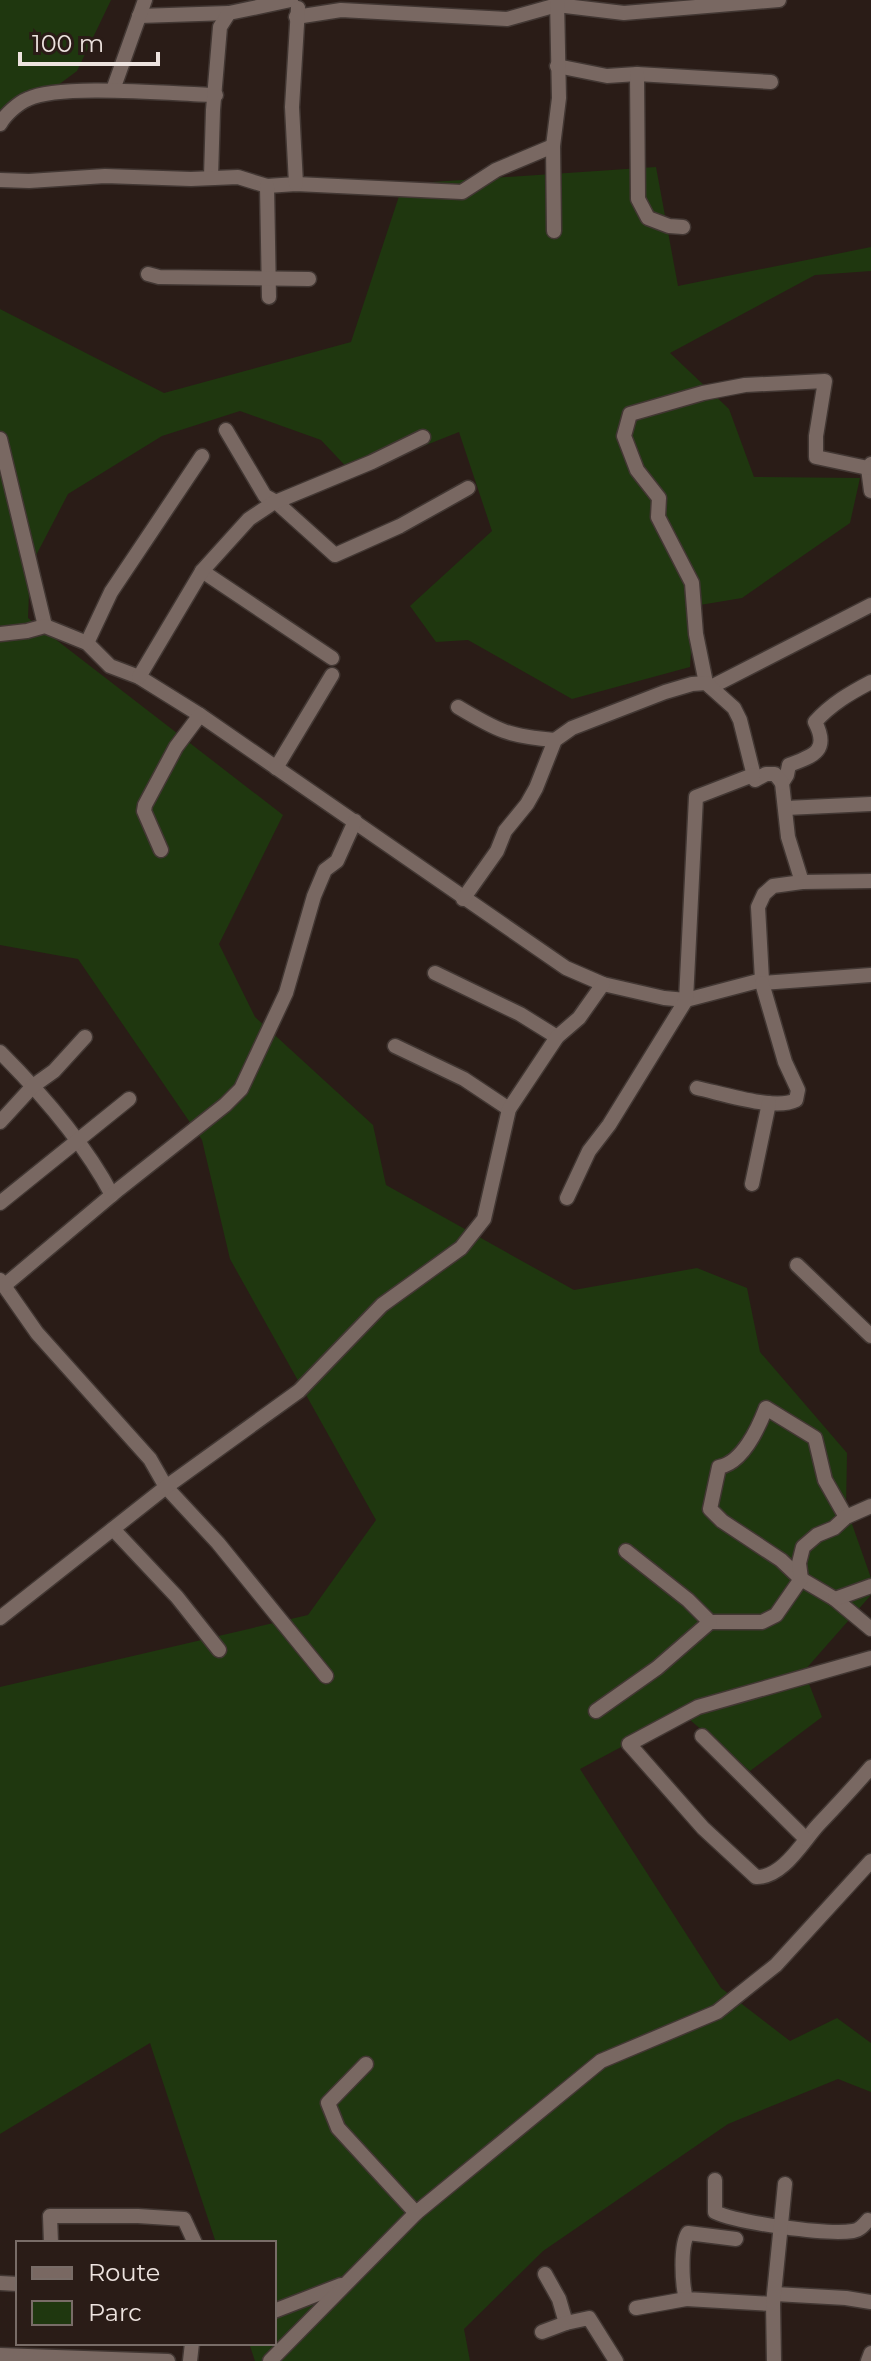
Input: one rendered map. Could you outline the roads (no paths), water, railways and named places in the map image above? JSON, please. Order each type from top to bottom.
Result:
[{"type":"street","points":[[114,87],[145,0]]},
{"type":"street","points":[[139,16],[229,13],[291,0]]},
{"type":"street","points":[[296,184],[292,107],[296,17],[300,0]]},
{"type":"street","points":[[296,17],[341,10],[507,19],[557,2],[624,13],[779,0]]},
{"type":"street","points":[[554,231],[553,146],[559,98],[557,2]]},
{"type":"street","points":[[211,177],[220,27],[229,13]]},
{"type":"street","points":[[557,66],[607,76],[637,74],[771,82]]},
{"type":"street","points":[[637,74],[638,199],[648,218],[669,226],[683,227]]},
{"type":"street","points":[[0,124],[28,98],[70,91],[216,95]]},
{"type":"street","points":[[0,180],[105,176],[238,177],[267,186],[296,184],[462,192],[496,170],[553,146]]},
{"type":"street","points":[[267,186],[269,297]]},
{"type":"street","points":[[148,274],[159,277],[309,279]]},
{"type":"street","points":[[802,882],[788,837],[782,783],[775,774],[766,774],[755,780],[740,720],[734,708],[708,685],[696,634],[692,583],[658,517],[659,498],[637,470],[624,436],[630,414],[703,393],[745,385],[825,381],[816,436],[816,457],[870,466],[871,491]]},
{"type":"street","points":[[226,430],[265,496],[276,502],[335,555],[400,526],[468,488]]},
{"type":"street","points":[[139,677],[202,571],[249,519],[276,502],[423,437]]},
{"type":"street","points":[[0,439],[45,626]]},
{"type":"street","points":[[87,643],[111,592],[202,456]]},
{"type":"street","points":[[202,571],[332,658]]},
{"type":"street","points":[[463,899],[497,851],[505,831],[527,804],[555,740],[572,728],[639,702],[692,684],[708,685],[871,605]]},
{"type":"street","points":[[0,634],[45,626],[87,643],[110,666],[139,677],[200,715],[545,955],[603,984],[686,1000],[762,982],[871,975]]},
{"type":"street","points":[[276,768],[332,675]]},
{"type":"street","points":[[782,783],[789,765],[816,754],[821,734],[815,722],[846,695],[871,682]]},
{"type":"street","points":[[458,707],[498,731],[520,737],[555,740]]},
{"type":"street","points":[[161,850],[144,811],[145,805],[176,747],[200,715]]},
{"type":"street","points":[[567,1198],[589,1151],[609,1125],[686,1000],[696,797],[753,775]]},
{"type":"street","points":[[786,808],[871,804]]},
{"type":"street","points":[[326,1676],[218,1543],[166,1487],[150,1459],[37,1333],[2,1283],[241,1089],[286,993],[314,896],[325,870],[337,861],[355,821]]},
{"type":"street","points":[[697,1088],[769,1103],[790,1104],[796,1100],[798,1090],[785,1062],[762,982],[758,907],[764,894],[773,886],[802,882],[871,881]]},
{"type":"street","points":[[435,973],[520,1014],[557,1037]]},
{"type":"street","points":[[0,1618],[166,1487],[299,1391],[382,1305],[461,1248],[484,1219],[509,1109],[557,1037],[579,1018],[603,984]]},
{"type":"street","points":[[0,1122],[85,1037]]},
{"type":"street","points":[[395,1046],[464,1079],[509,1109]]},
{"type":"street","points":[[0,1052],[33,1086],[77,1142],[112,1195]]},
{"type":"street","points":[[0,1203],[129,1099]]},
{"type":"street","points":[[752,1184],[769,1103]]},
{"type":"street","points":[[797,1265],[871,1336]]},
{"type":"street","points":[[846,1517],[825,1480],[815,1438],[766,1408],[743,1449],[727,1465],[719,1467],[710,1509],[736,1531],[781,1560],[801,1579],[835,1599],[871,1629]]},
{"type":"street","points":[[626,1551],[688,1600],[710,1622],[762,1622],[781,1611],[801,1579],[799,1563],[803,1547],[846,1517],[871,1506]]},
{"type":"street","points":[[113,1529],[177,1597],[219,1650]]},
{"type":"street","points":[[835,1599],[871,1586]]},
{"type":"street","points":[[596,1711],[657,1668],[710,1622]]},
{"type":"street","points":[[871,1658],[698,1707],[629,1744],[703,1828],[756,1877],[772,1873],[790,1859],[871,1767]]},
{"type":"street","points":[[702,1736],[806,1839]]},
{"type":"street","points":[[270,2361],[416,2213],[601,2061],[717,2012],[776,1965],[871,1861]]},
{"type":"street","points":[[366,2064],[328,2103],[338,2128],[416,2213]]},
{"type":"street","points":[[715,2180],[715,2212],[725,2217],[829,2232],[854,2231],[868,2220]]},
{"type":"street","points":[[774,2361],[774,2299],[785,2184]]},
{"type":"street","points":[[51,2241],[50,2216],[184,2219],[194,2241]]},
{"type":"street","points":[[686,2299],[683,2273],[688,2233],[736,2239]]},
{"type":"street","points":[[545,2274],[559,2299],[566,2323]]},
{"type":"street","points":[[276,2310],[347,2282]]},
{"type":"street","points":[[636,2308],[686,2299],[846,2298],[871,2302]]},
{"type":"street","points":[[542,2332],[589,2318],[616,2361]]},
{"type":"street","points":[[0,2355],[48,2353],[168,2361]]},
{"type":"street","points":[[868,2361],[871,2353]]}]
